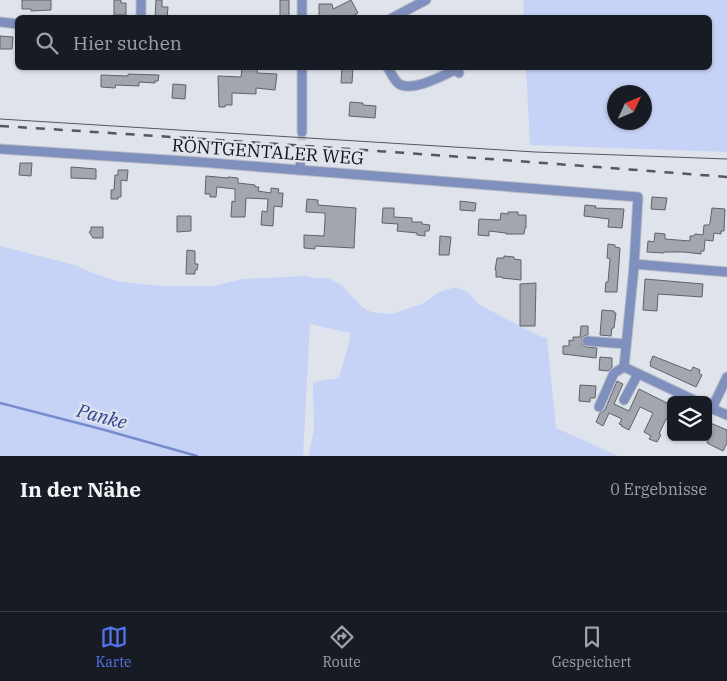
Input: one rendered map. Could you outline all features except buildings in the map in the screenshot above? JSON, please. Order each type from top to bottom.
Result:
[{"type":"street","points":[[141,0],[141,15]]},
{"type":"street","points":[[302,0],[302,15]]},
{"type":"street","points":[[398,15],[426,0]]},
{"type":"street","points":[[0,22],[15,24]]},
{"type":"street","points":[[302,70],[302,132]]},
{"type":"street","points":[[389,70],[394,79],[400,84],[408,86],[420,84],[456,70],[459,73]]},
{"type":"street","name":"RÖNTGENTALER WEG","points":[[0,148],[638,197],[634,264]]},
{"type":"street","points":[[300,170],[301,154]]},
{"type":"street","points":[[624,368],[634,264],[727,272]]},
{"type":"street","points":[[588,342],[626,344]]},
{"type":"street","points":[[598,407],[614,373],[624,368],[685,396]]},
{"type":"street","points":[[624,400],[638,374]]},
{"type":"street","points":[[712,404],[727,377]]},
{"type":"street","points":[[712,409],[727,415]]},
{"type":"shaded area","points":[[523,0],[727,0],[727,152],[530,145],[526,70],[712,70],[712,15],[524,15]]},
{"type":"shaded area","points":[[0,246],[75,265],[116,281],[160,286],[214,286],[242,279],[306,276],[329,278],[344,287],[362,307],[371,312],[391,314],[422,304],[439,292],[456,287],[469,293],[478,304],[539,336],[547,338],[556,428],[618,456],[309,456],[314,428],[313,382],[339,378],[350,339],[350,333],[310,324],[303,456],[0,456]]},
{"type":"waterway","name":"Panke","points":[[0,403],[197,456]]},
{"type":"tunnel","points":[[301,154],[302,132]]},
{"type":"tram line","points":[[0,119],[535,152],[727,159]]},
{"type":"railway","points":[[0,126],[364,150],[727,177]]}]
